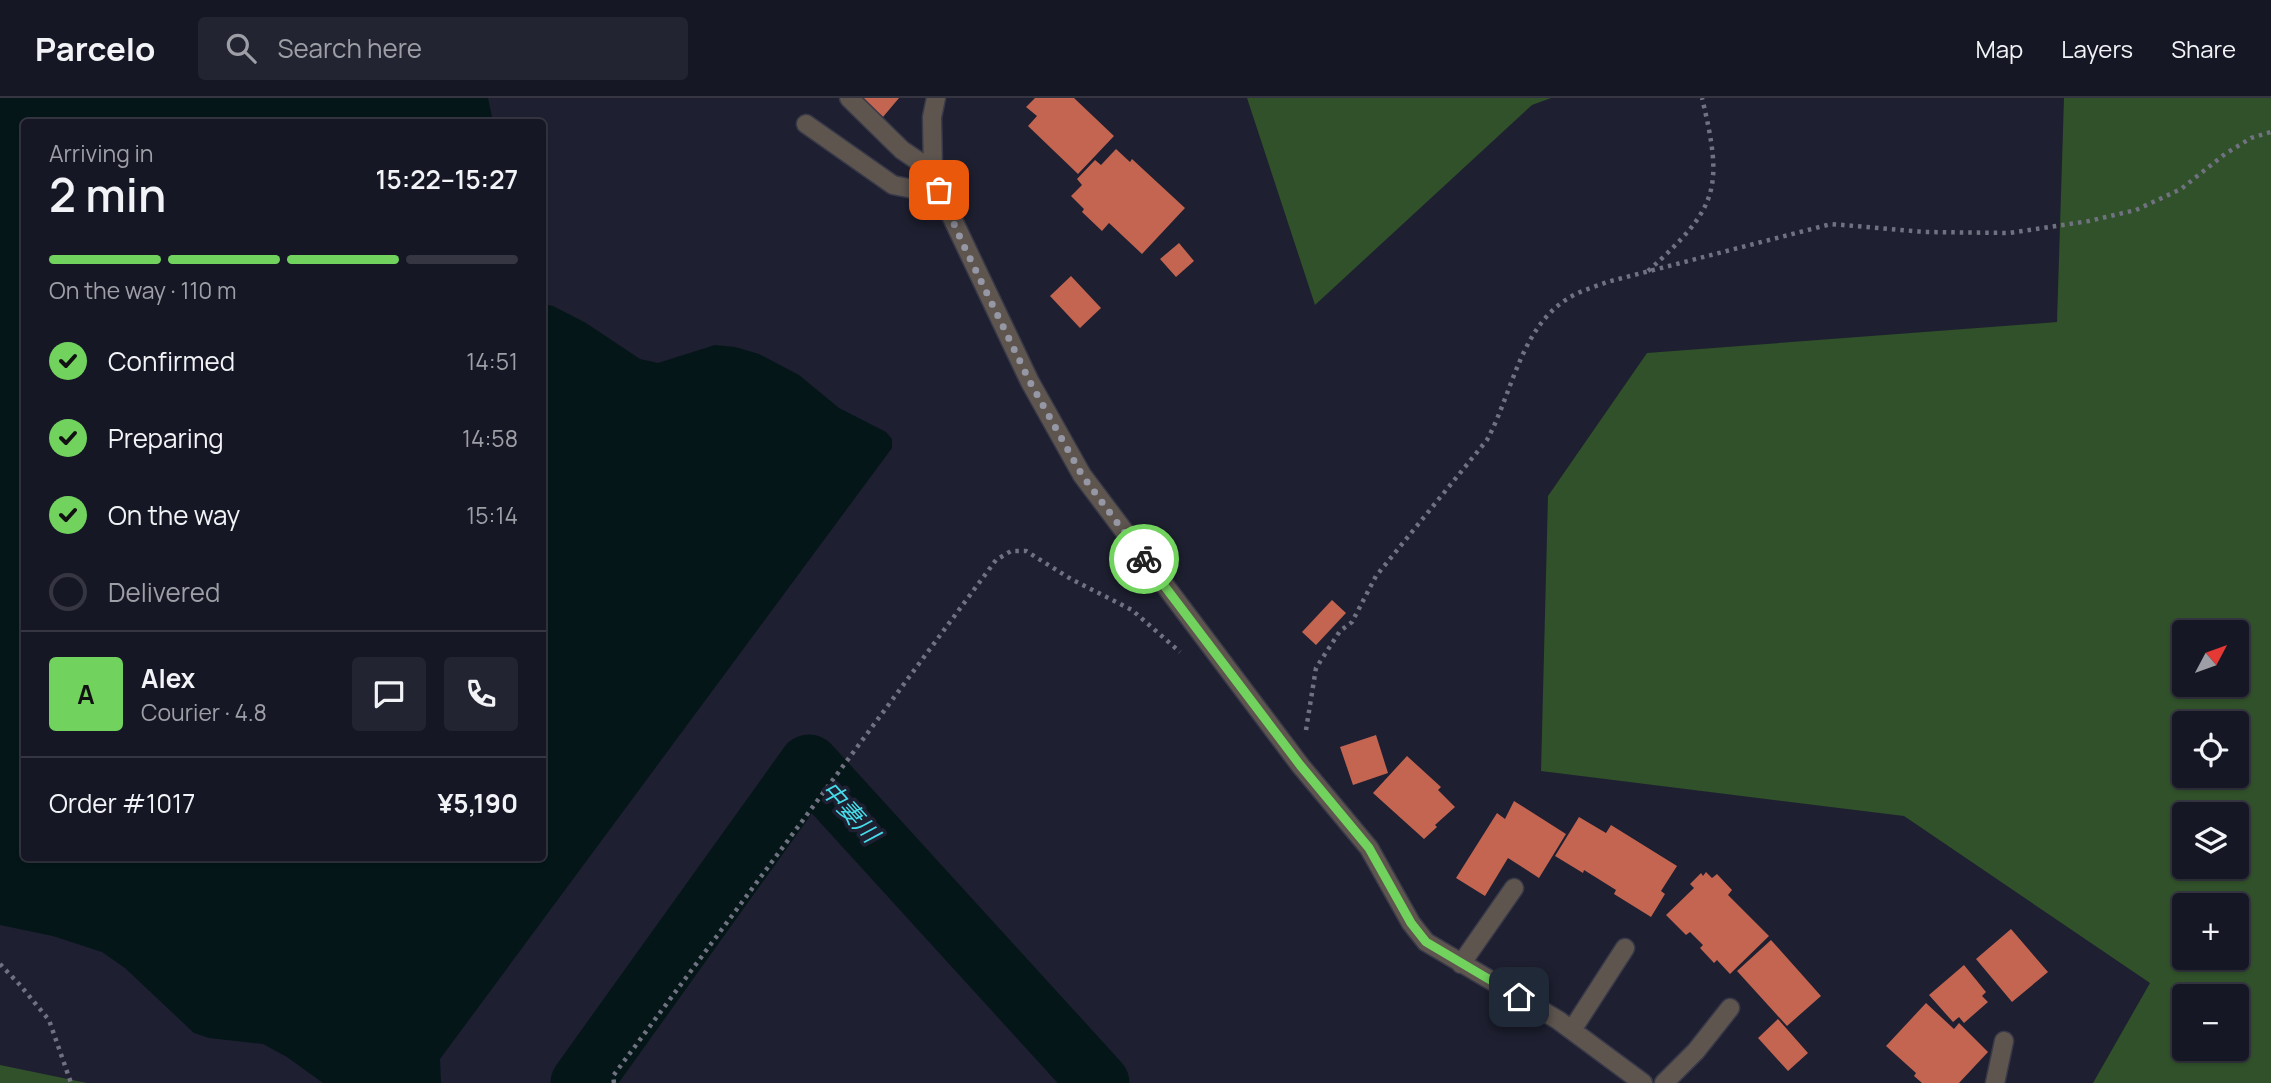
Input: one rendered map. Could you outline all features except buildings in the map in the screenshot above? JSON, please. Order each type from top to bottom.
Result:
[{"type":"street","points":[[849,98],[902,150],[933,171]]},
{"type":"street","points":[[936,98],[932,117],[933,171],[939,190],[1030,382],[1082,475],[1300,765],[1369,848],[1411,923],[1426,942],[1572,1030],[1643,1083]]},
{"type":"street","points":[[806,124],[893,185],[918,190],[939,190]]},
{"type":"street","points":[[1461,964],[1514,888]]},
{"type":"street","points":[[1572,1030],[1625,948]]},
{"type":"street","points":[[1664,1083],[1696,1051],[1730,1009]]},
{"type":"street","points":[[1995,1083],[2004,1041]]},
{"type":"path","points":[[1648,271],[1681,241],[1707,205],[1714,177],[1713,143],[1702,98]]},
{"type":"path","points":[[1300,765],[1317,668],[1340,631],[1353,622],[1376,576],[1487,440],[1499,418],[1525,346],[1542,321],[1574,294],[1607,282],[1831,223],[1925,232],[2009,233],[2089,221],[2136,210],[2181,189],[2225,154],[2251,138],[2271,132]]},
{"type":"path","points":[[614,1083],[613,1076],[996,560],[1011,551],[1026,551],[1071,579],[1132,610],[1178,651],[1204,664],[1224,666]]},
{"type":"path","points":[[0,964],[49,1020],[71,1083]]},
{"type":"green space","points":[[1247,98],[1551,98],[1532,105],[1315,305]]},
{"type":"green space","points":[[2064,98],[2271,98],[2271,1083],[2093,1083],[2150,983],[1904,816],[1541,771],[1548,496],[1647,353],[2057,322]]},
{"type":"green space","points":[[0,1065],[87,1083],[0,1083]]},
{"type":"shaded area","points":[[0,98],[488,98],[492,119],[21,119],[21,861],[546,861],[546,305],[586,323],[640,359],[658,363],[715,345],[759,354],[799,375],[839,408],[886,432],[892,439],[892,448],[440,1059],[441,1083],[323,1083],[287,1057],[263,1044],[209,1038],[194,1033],[125,968],[102,952],[53,936],[0,925]]},
{"type":"waterway","name":"中妻川","points":[[581,1083],[809,765],[1099,1083]]},
{"type":"way so far","points":[[939,190],[1030,382],[1082,475],[1144,559]]},
{"type":"route","points":[[1144,559],[1318,789],[1369,848],[1411,923],[1426,942],[1519,997]]}]
